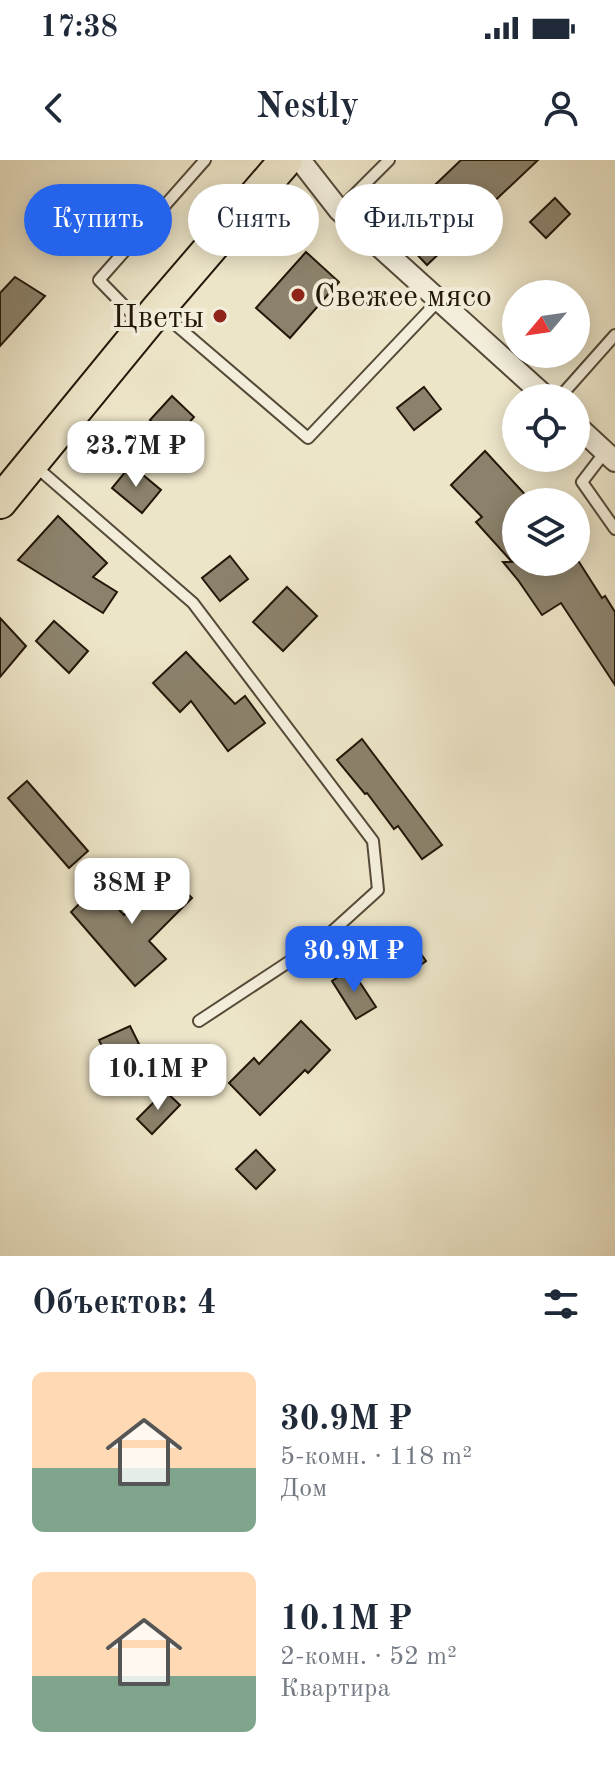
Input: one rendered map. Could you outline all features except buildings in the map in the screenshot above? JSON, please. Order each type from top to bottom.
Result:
[{"type":"main road","points":[[0,502],[286,160]]},
{"type":"street","points":[[300,160],[335,205]]},
{"type":"street","points":[[389,256],[531,384]]},
{"type":"street","points":[[590,438],[610,456]]},
{"type":"lane","points":[[205,160],[99,280],[308,438],[438,301]]},
{"type":"lane","points":[[365,184],[389,160]]},
{"type":"lane","points":[[571,384],[615,335]]},
{"type":"lane","points":[[610,456],[582,482],[615,529]]},
{"type":"lane","points":[[33,464],[193,603],[373,841],[378,890],[325,938],[199,1021]]},
{"type":"place","name":"Свежее мясо","points":[[298,295]]},
{"type":"place","name":"Цветы","points":[[220,316]]}]
